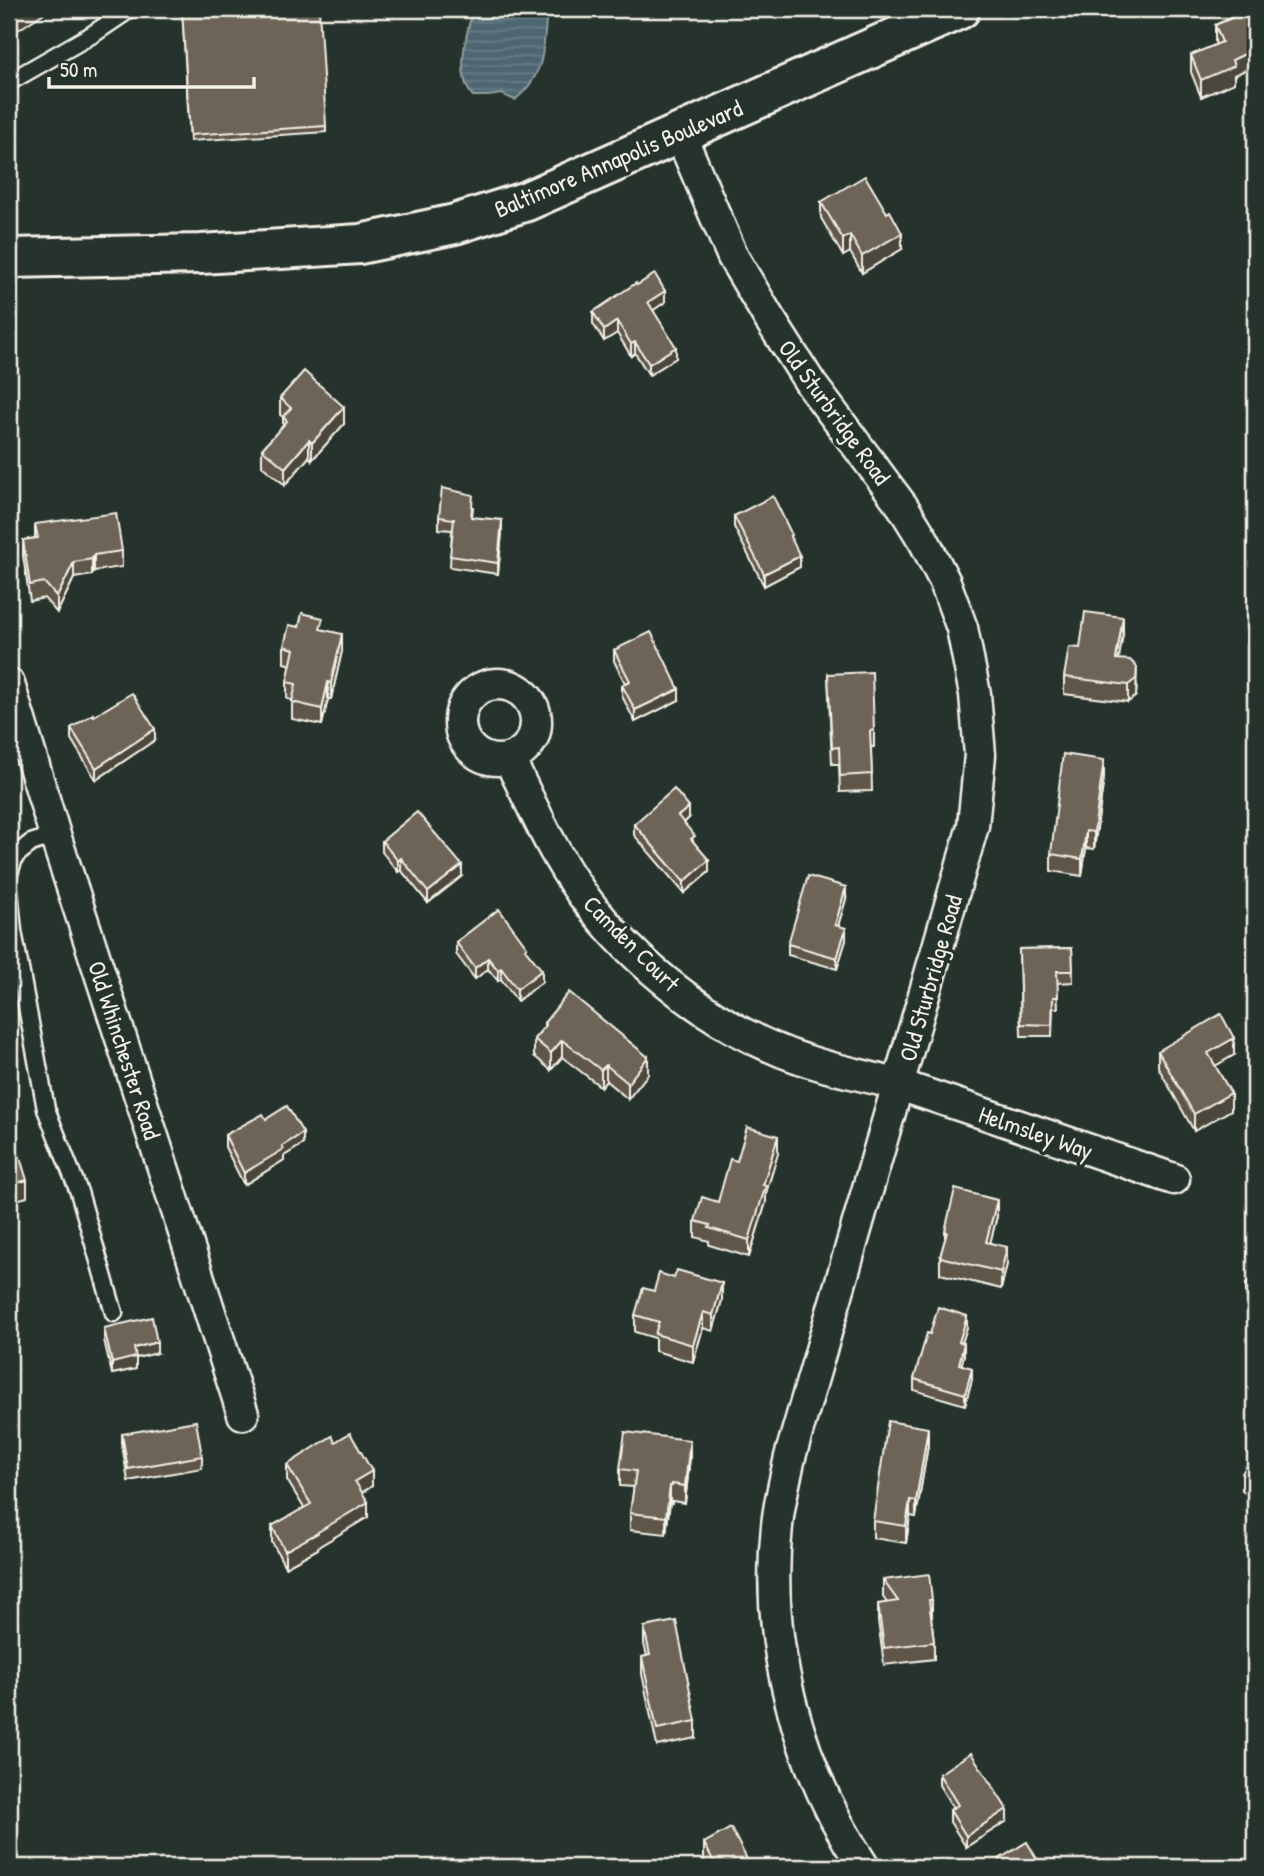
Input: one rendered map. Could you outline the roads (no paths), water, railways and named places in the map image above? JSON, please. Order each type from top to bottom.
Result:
[{"type":"street","name":"Baltimore Annapolis Boulevard","points":[[9,258],[201,254],[360,244],[455,224],[527,201],[960,9]]},
{"type":"street","name":"Old Sturbridge Road","points":[[680,134],[733,257],[769,318],[811,384],[903,507],[924,541],[945,582],[962,628],[975,694],[979,755],[973,826],[790,1457],[777,1525],[774,1590],[782,1662],[797,1727],[825,1801],[864,1867]]},
{"type":"street","name":"Old Whinchester Road","points":[[9,684],[55,835],[243,1415]]},
{"type":"street","name":"Camden Court","points":[[509,759],[552,846],[582,893],[614,932],[651,969],[695,1003],[743,1033],[804,1060],[898,1085]]},
{"type":"street","name":"Helmsley Way","points":[[898,1085],[1174,1179]]},
{"type":"lane","points":[[9,82],[93,34],[130,9]]},
{"type":"lane","points":[[9,873],[15,856],[31,843],[55,835]]},
{"type":"lane","points":[[9,890],[13,931],[46,1109],[79,1192],[114,1313]]},
{"type":"water","points":[[473,9],[547,9],[542,59],[533,80],[515,100],[502,94],[473,96],[467,87],[463,66]]}]
